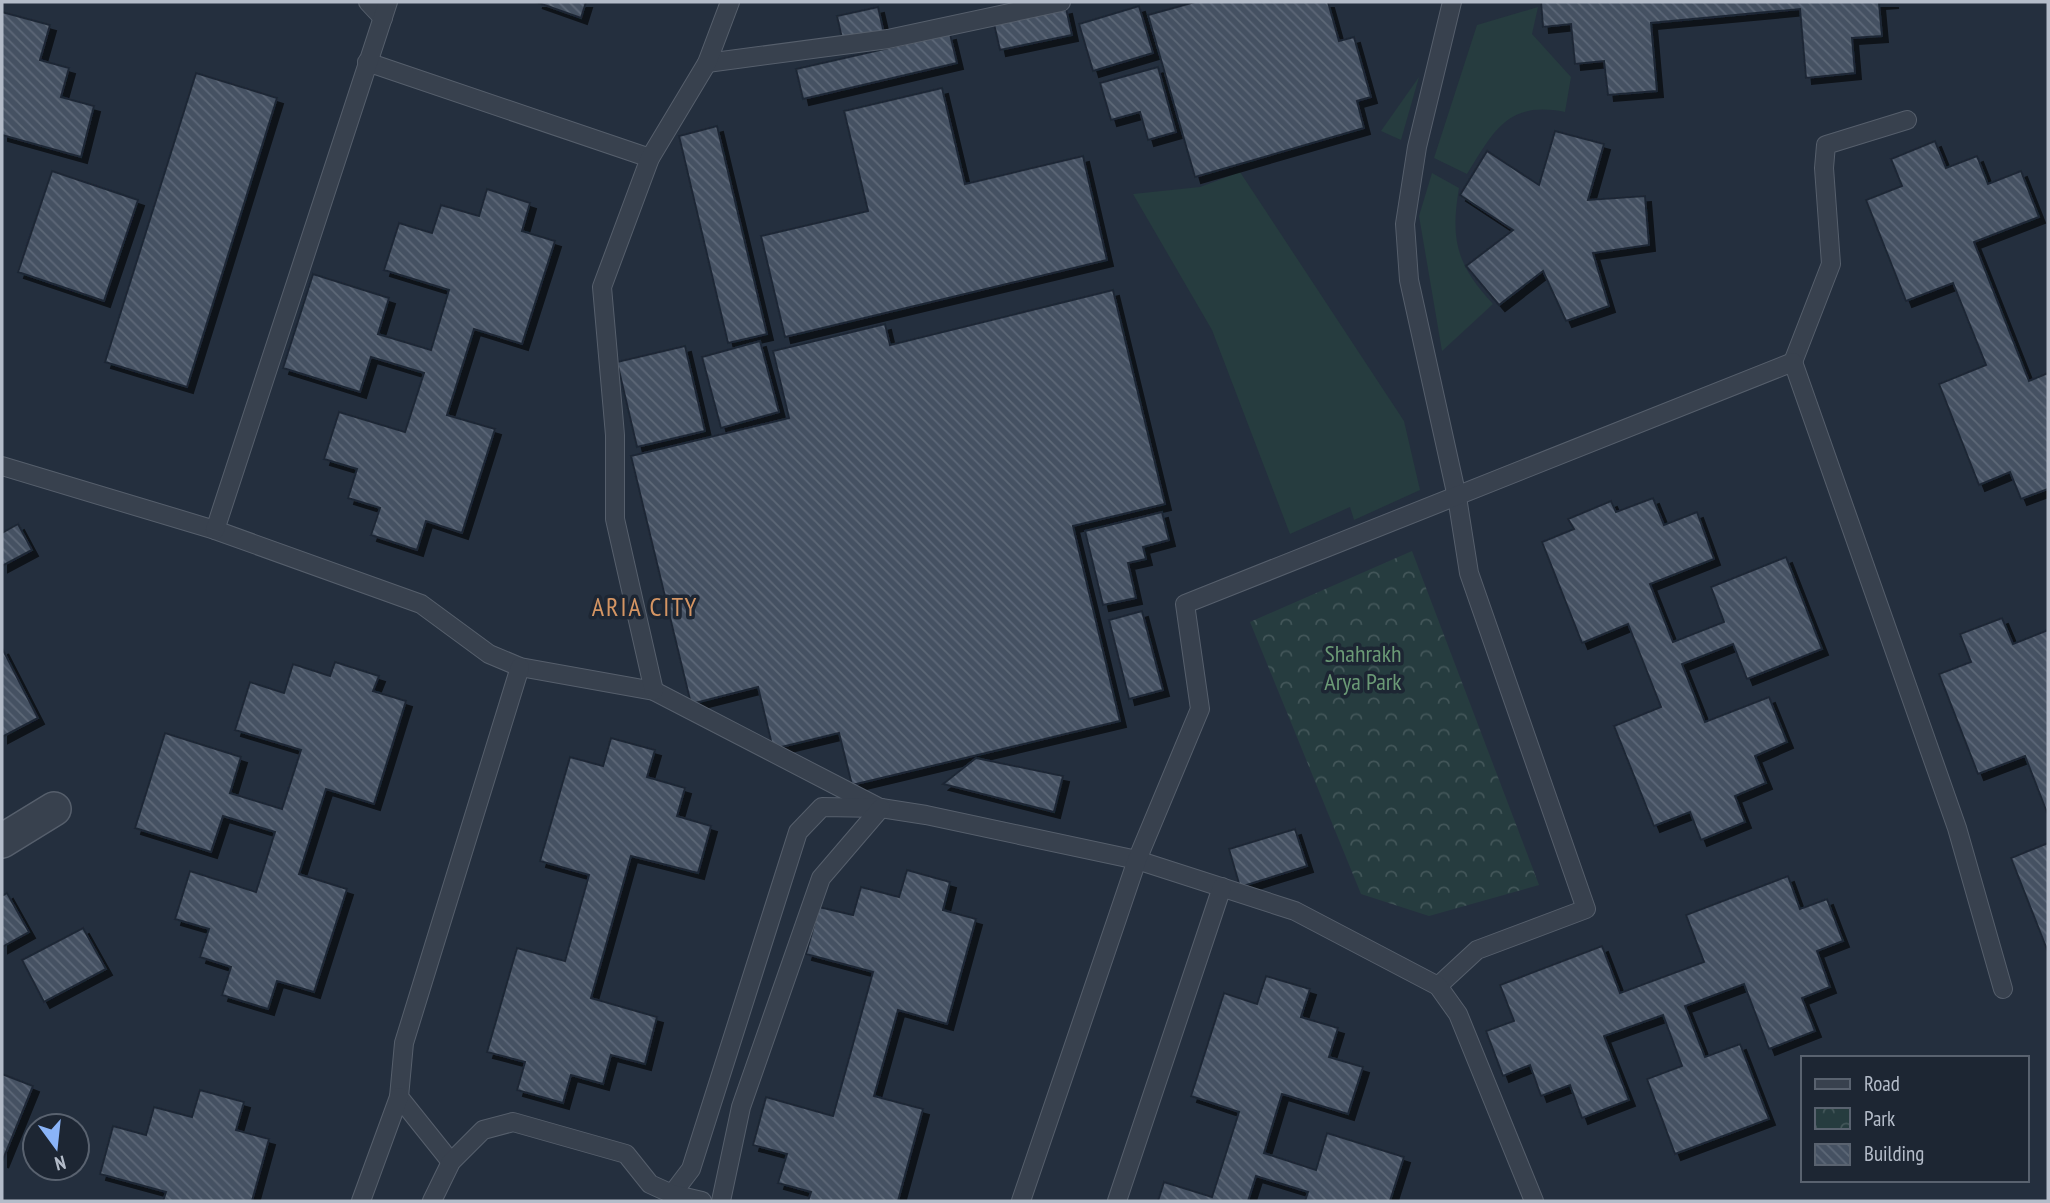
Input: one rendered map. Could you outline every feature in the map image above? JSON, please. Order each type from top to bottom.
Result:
[{"type":"street","points":[[2,841],[54,809]]},
{"type":"lane","points":[[215,530],[385,10],[368,2]]},
{"type":"lane","points":[[654,691],[615,519],[615,435],[602,287],[650,158],[707,63],[730,2]]},
{"type":"lane","points":[[707,63],[888,39],[1060,2]]},
{"type":"lane","points":[[1438,986],[1477,950],[1586,909],[1469,573],[1457,497],[1409,280],[1405,224],[1417,147],[1452,2]]},
{"type":"lane","points":[[368,62],[650,158]]},
{"type":"lane","points":[[1907,120],[1826,145],[1824,168],[1831,264],[1793,362],[1957,828],[2003,989]]},
{"type":"lane","points":[[1021,1201],[1137,860],[1200,709],[1185,604],[1793,362]]},
{"type":"lane","points":[[2,466],[215,530],[421,604],[489,654],[520,667],[654,691],[881,808]]},
{"type":"lane","points":[[361,1201],[399,1097],[404,1044],[520,667]]},
{"type":"lane","points":[[673,1194],[691,1169],[798,832],[822,807],[881,808],[1137,860],[1294,911],[1438,986],[1458,1014],[1534,1201]]},
{"type":"lane","points":[[721,1201],[741,1107],[821,878],[881,808]]},
{"type":"lane","points":[[1117,1201],[1222,887]]},
{"type":"lane","points":[[399,1097],[451,1162]]},
{"type":"lane","points":[[432,1201],[451,1162],[483,1130],[513,1122],[626,1154],[650,1184],[673,1194],[702,1201]]},
{"type":"green space","points":[[1538,7],[1532,34],[1571,77],[1565,112],[1546,110],[1516,115],[1495,132],[1467,174],[1434,158],[1477,25]]},
{"type":"green space","points":[[1419,77],[1401,140],[1381,131]]},
{"type":"green space","points":[[1240,172],[1404,421],[1420,490],[1354,520],[1350,507],[1290,534],[1212,330],[1133,194],[1200,187]]},
{"type":"green space","points":[[1432,173],[1459,188],[1455,223],[1459,251],[1471,277],[1493,304],[1442,351],[1419,216]]},
{"type":"green space","name":"Shahrakh Arya Park","points":[[1412,551],[1539,885],[1429,916],[1361,894],[1250,622]]},
{"type":"building","points":[[536,2],[586,2],[581,18]]},
{"type":"building","points":[[1195,2],[1328,2],[1339,41],[1354,37],[1371,97],[1357,101],[1364,128],[1195,177],[1148,15]]},
{"type":"building","points":[[1541,2],[1893,2],[1879,3],[1882,36],[1852,38],[1855,73],[1806,78],[1800,9],[1651,23],[1657,91],[1608,95],[1604,61],[1575,64],[1571,24],[1543,27]]},
{"type":"building","points":[[1139,6],[1153,53],[1093,71],[1079,24]]},
{"type":"building","points":[[878,7],[884,33],[843,43],[837,16]]},
{"type":"building","points":[[1066,8],[1072,35],[1000,50],[994,24]]},
{"type":"building","points":[[2,12],[50,25],[40,60],[69,68],[61,97],[94,106],[81,157],[2,135]]},
{"type":"building","points":[[950,34],[957,63],[803,99],[796,69]]},
{"type":"building","points":[[1158,67],[1176,132],[1148,140],[1140,112],[1111,120],[1100,83]]},
{"type":"building","points":[[196,73],[277,98],[187,387],[105,362]]},
{"type":"building","points":[[942,88],[965,184],[1083,156],[1107,260],[785,337],[761,236],[868,211],[844,111]]},
{"type":"building","points":[[717,126],[767,334],[728,343],[679,136]]},
{"type":"building","points":[[1555,131],[1604,144],[1588,200],[1645,196],[1649,245],[1593,253],[1609,306],[1566,321],[1543,271],[1499,305],[1466,266],[1513,230],[1460,195],[1487,151],[1539,185]]},
{"type":"building","points":[[1935,141],[1946,168],[1977,156],[1988,184],[2021,171],[2039,217],[1974,242],[2029,381],[2048,373],[2048,489],[2021,499],[2010,472],[1979,485],[1939,384],[1986,365],[1953,283],[1906,301],[1866,200],[1902,186],[1891,159]]},
{"type":"building","points":[[52,171],[138,200],[104,301],[18,272]]},
{"type":"building","points":[[487,189],[530,203],[522,231],[555,241],[522,344],[474,329],[447,415],[495,429],[462,533],[426,521],[417,550],[371,535],[380,508],[348,498],[357,469],[324,459],[339,412],[405,432],[424,373],[371,357],[360,392],[283,368],[313,274],[389,298],[378,334],[431,350],[449,290],[384,270],[399,223],[432,233],[441,205],[479,216]]},
{"type":"building","points":[[1113,290],[1165,504],[1073,526],[1120,721],[852,785],[839,733],[773,749],[758,687],[691,704],[631,456],[789,418],[773,351],[885,324],[890,345]]},
{"type":"building","points":[[760,341],[779,412],[721,428],[702,357]]},
{"type":"building","points":[[685,346],[705,431],[637,447],[617,362]]},
{"type":"building","points":[[1653,498],[1664,525],[1697,512],[1714,559],[1650,584],[1673,642],[1724,622],[1711,587],[1786,557],[1822,649],[1747,679],[1733,644],[1682,664],[1705,722],[1769,697],[1787,742],[1755,756],[1766,783],[1735,796],[1745,822],[1701,840],[1690,812],[1654,826],[1614,726],[1661,707],[1628,624],[1582,643],[1542,542],[1574,529],[1568,519],[1611,501],[1616,512]]},
{"type":"building","points":[[1162,512],[1169,540],[1143,547],[1146,559],[1128,563],[1136,598],[1103,605],[1085,531]]},
{"type":"building","points":[[18,524],[32,550],[2,566],[2,533]]},
{"type":"building","points":[[1142,611],[1163,690],[1129,699],[1109,620]]},
{"type":"building","points":[[2002,618],[2013,644],[2048,630],[2048,815],[2025,756],[1978,774],[1939,674],[1971,662],[1960,634]]},
{"type":"building","points":[[2,648],[38,718],[2,737]]},
{"type":"building","points":[[335,662],[379,676],[373,691],[406,701],[374,804],[326,789],[299,874],[347,889],[314,992],[277,981],[268,1009],[222,995],[231,967],[200,957],[209,929],[175,919],[190,871],[256,892],[275,832],[223,816],[211,852],[135,828],[165,733],[241,757],[230,793],[282,809],[301,750],[235,730],[250,682],[284,693],[293,664],[330,676]]},
{"type":"building","points":[[611,738],[655,750],[647,777],[685,788],[677,816],[711,826],[698,873],[631,856],[591,998],[657,1017],[645,1064],[611,1055],[603,1084],[571,1075],[563,1103],[517,1090],[525,1062],[487,1052],[517,948],[565,961],[589,875],[540,861],[570,757],[603,766]]},
{"type":"building","points":[[976,758],[1063,776],[1054,812],[943,784]]},
{"type":"building","points":[[1295,829],[1307,866],[1240,887],[1229,849]]},
{"type":"building","points":[[2048,843],[2048,952],[2011,858]]},
{"type":"building","points":[[907,870],[950,882],[943,910],[976,919],[947,1024],[898,1010],[874,1096],[923,1109],[898,1201],[808,1201],[811,1192],[778,1183],[787,1154],[753,1145],[766,1097],[833,1116],[873,972],[806,954],[819,907],[853,915],[861,887],[899,897]]},
{"type":"building","points":[[1788,876],[1800,909],[1827,899],[1843,941],[1817,951],[1830,987],[1802,998],[1815,1031],[1769,1049],[1744,984],[1685,1006],[1705,1057],[1740,1044],[1769,1119],[1675,1154],[1647,1079],[1682,1066],[1663,1015],[1604,1036],[1629,1100],[1582,1118],[1570,1085],[1541,1096],[1530,1065],[1503,1076],[1486,1031],[1514,1021],[1500,985],[1602,946],[1620,993],[1704,962],[1686,915]]},
{"type":"building","points":[[7,893],[29,932],[2,947],[2,896]]},
{"type":"building","points":[[83,928],[106,969],[44,1002],[22,960]]},
{"type":"building","points":[[1266,976],[1310,989],[1301,1017],[1338,1028],[1329,1057],[1363,1067],[1348,1114],[1282,1094],[1264,1153],[1316,1170],[1327,1133],[1404,1157],[1390,1201],[1305,1201],[1308,1192],[1256,1176],[1248,1201],[1158,1201],[1164,1182],[1212,1197],[1239,1112],[1191,1096],[1224,993],[1257,1004]]},
{"type":"building","points":[[2,1074],[33,1086],[2,1162]]},
{"type":"building","points":[[200,1090],[244,1102],[236,1130],[269,1139],[252,1201],[163,1201],[166,1192],[100,1174],[113,1126],[146,1135],[154,1107],[192,1117]]},
{"type":"district","name":"ARIA CITY","points":[[645,607]]}]
